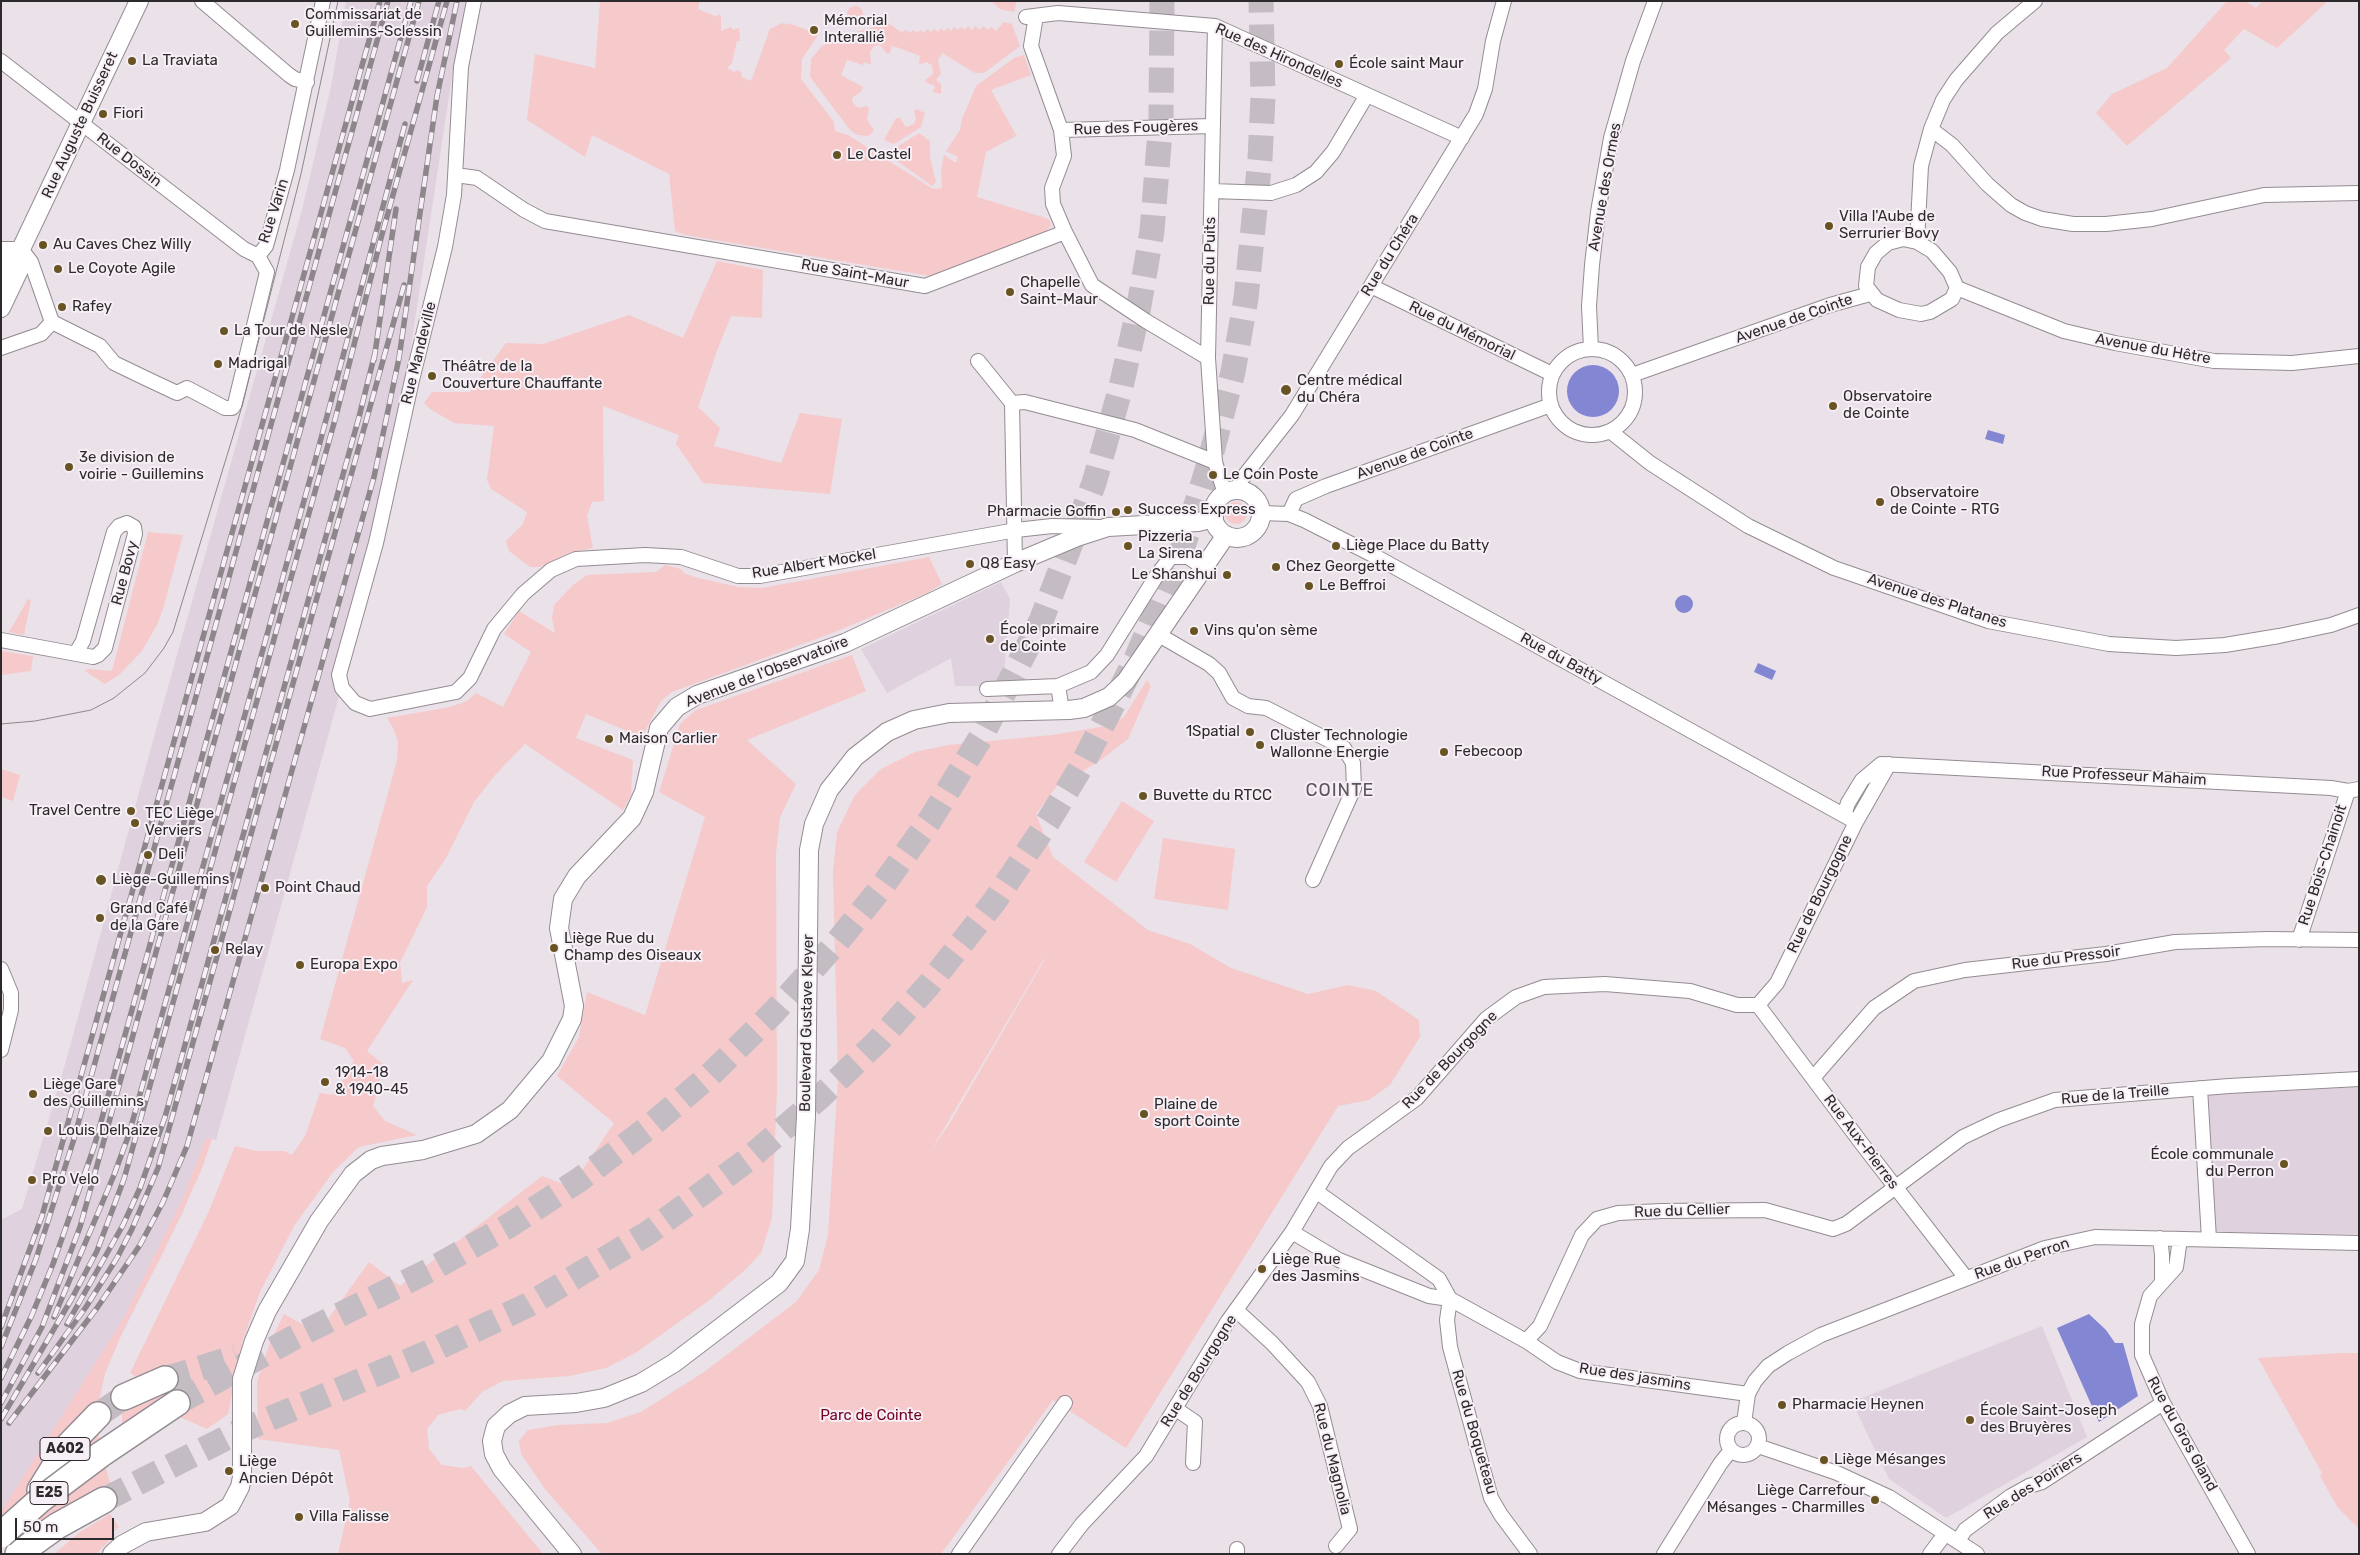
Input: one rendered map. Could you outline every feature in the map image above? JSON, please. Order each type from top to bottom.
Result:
[{"type":"highway","points":[[124,1396],[165,1379]]},
{"type":"highway","name":"E25","points":[[8,1545],[40,1500],[100,1454],[177,1402]]},
{"type":"highway","name":"A602","points":[[40,1490],[66,1448],[98,1415]]},
{"type":"highway","name":"E25","points":[[8,1545],[58,1526],[102,1501],[45,1554]]},
{"type":"street","name":"Rue Auguste Buisseret","points":[[21,249],[139,1]]},
{"type":"street","points":[[202,1],[289,75],[295,79],[307,82]]},
{"type":"street","name":"Rue Varin","points":[[52,322],[100,346],[114,362],[143,377],[177,392],[188,388],[225,408],[232,408],[235,404],[267,272],[258,256],[266,246],[287,170],[307,82],[322,1]]},
{"type":"street","name":"Rue Mandeville","points":[[350,697],[340,685],[339,674],[376,543],[412,380],[445,247],[456,175],[461,67],[474,1]]},
{"type":"street","name":"Rue du Chéra","points":[[1231,492],[1292,415],[1476,114],[1485,89],[1493,41],[1504,1]]},
{"type":"street","name":"Avenue des Ormes","points":[[1591,349],[1589,306],[1592,265],[1610,138],[1633,62],[1655,1]]},
{"type":"street","points":[[1917,242],[1921,166],[1931,129],[1943,100],[1956,80],[1997,33],[2035,1]]},
{"type":"street","name":"Rue des Hirondelles","points":[[1060,130],[1031,46],[1031,16],[1058,13],[1215,26],[1462,138]]},
{"type":"street","name":"Rue du Puits","points":[[1215,26],[1208,358],[1215,462],[1231,492]]},
{"type":"street","name":"Rue Dossin","points":[[1,61],[244,249],[258,256]]},
{"type":"street","points":[[1212,191],[1271,193],[1296,185],[1316,172],[1367,95]]},
{"type":"street","name":"Rue des Fougères","points":[[1060,130],[1212,126]]},
{"type":"street","points":[[1931,129],[1952,144],[1987,184],[2011,204],[2025,213],[2073,224],[2106,224],[2152,219],[2264,195],[2359,193]]},
{"type":"street","points":[[1060,130],[1064,156],[1052,188],[1054,204],[1065,232],[1092,285],[1146,321],[1208,358]]},
{"type":"street","name":"Rue Saint-Maur","points":[[456,175],[477,178],[524,210],[545,221],[925,286],[1065,232]]},
{"type":"street","points":[[1903,239],[1917,242],[1932,251],[1950,272],[1956,288],[1956,293],[1944,306],[1921,314],[1898,310],[1870,294],[1866,277],[1868,267],[1876,253],[1895,240],[1903,239]]},
{"type":"street","points":[[1,249],[21,249]]},
{"type":"street","points":[[1,278],[11,257],[21,249]]},
{"type":"street","points":[[1,308],[20,268],[21,249]]},
{"type":"street","points":[[1,348],[41,334],[52,322],[31,262],[21,249]]},
{"type":"street","name":"Rue du Mémorial","points":[[1371,286],[1552,374]]},
{"type":"street","name":"Avenue du Hêtre","points":[[1956,288],[2064,331],[2115,343],[2214,361],[2292,363],[2359,356]]},
{"type":"street","name":"Avenue de Cointe","points":[[1632,375],[1830,305],[1870,294]]},
{"type":"street","points":[[1591,349],[1603,350],[1615,355],[1625,363],[1632,375],[1635,388],[1632,407],[1621,424],[1610,431],[1597,435],[1584,434],[1572,430],[1561,422],[1552,405],[1549,386],[1552,374],[1568,356],[1579,351],[1591,349]]},
{"type":"street","points":[[978,361],[1012,403],[1016,530],[1015,563]]},
{"type":"street","points":[[1012,403],[1025,402],[1135,430],[1215,462]]},
{"type":"street","name":"Avenue de Cointe","points":[[1289,514],[1296,499],[1326,486],[1552,405]]},
{"type":"street","name":"Avenue des Platanes","points":[[1610,431],[1650,464],[1748,526],[1834,568],[1988,621],[2109,644],[2176,648],[2225,645],[2279,636],[2331,625],[2359,615]]},
{"type":"street","points":[[1231,492],[1252,496],[1258,502],[1261,513],[1259,525],[1248,536],[1241,538],[1226,535],[1220,531],[1214,518],[1217,502],[1231,492]]},
{"type":"street","name":"Rue du Batty","points":[[1261,513],[1289,514],[1371,554],[1850,818]]},
{"type":"street","name":"Avenue de l'Observatoire","points":[[112,1554],[126,1542],[146,1532],[205,1522],[230,1506],[236,1496],[242,1477],[242,1379],[254,1341],[267,1312],[319,1221],[353,1174],[371,1160],[382,1156],[424,1150],[476,1134],[510,1110],[551,1061],[572,1019],[574,1006],[559,928],[563,899],[577,876],[632,818],[644,792],[655,738],[667,717],[677,707],[697,695],[845,643],[887,625],[1015,563],[1077,537],[1108,527],[1198,522],[1214,518]]},
{"type":"street","name":"Rue Bovy","points":[[1,640],[93,657],[105,648],[136,534],[134,527],[127,523],[119,526],[114,532],[83,641],[76,653]]},
{"type":"street","name":"Rue Albert Mockel","points":[[350,697],[361,706],[370,709],[456,692],[470,678],[494,629],[518,600],[550,570],[576,559],[645,554],[672,556],[694,560],[738,576],[760,576],[1016,530],[1052,526],[1108,527]]},
{"type":"street","name":"Boulevard Gustave Kleyer","points":[[572,1554],[502,1469],[494,1454],[492,1441],[496,1426],[508,1414],[525,1406],[576,1403],[604,1398],[641,1383],[674,1363],[779,1283],[795,1261],[800,1229],[806,1116],[809,850],[814,824],[830,790],[855,756],[887,732],[914,720],[949,713],[1084,708],[1109,697],[1126,681],[1226,535]]},
{"type":"street","points":[[987,689],[1058,686],[1091,672],[1107,655],[1157,575],[1172,557],[1188,557],[1204,568]]},
{"type":"street","points":[[1159,635],[1208,664],[1219,673],[1233,698],[1248,706],[1266,708],[1344,748],[1353,763],[1354,788],[1313,880]]},
{"type":"street","points":[[1058,686],[1062,710]]},
{"type":"street","name":"Rue Professeur Mahaim","points":[[1850,818],[1848,803],[1862,780],[1881,764],[2353,790]]},
{"type":"street","name":"Rue Bois-Chainoit","points":[[2299,940],[2353,790]]},
{"type":"street","name":"Rue de Bourgogne","points":[[1059,1554],[1082,1524],[1146,1456],[1236,1310],[1292,1232],[1331,1166],[1348,1148],[1418,1098],[1486,1019],[1516,997],[1544,987],[1604,984],[1690,991],[1737,1005],[1758,1005],[1777,983],[1850,818]]},
{"type":"street","name":"Rue du Pressoir","points":[[1813,1078],[1874,1008],[1914,981],[1965,970],[2106,954],[2175,942],[2359,940]]},
{"type":"street","points":[[1,1050],[11,1010],[11,993],[3,971]]},
{"type":"street","name":"Rue Aux-Pierres","points":[[1758,1005],[1894,1186],[1966,1278]]},
{"type":"street","name":"Rue de la Treille","points":[[1894,1186],[1963,1137],[1999,1120],[2055,1100],[2200,1088],[2359,1079]]},
{"type":"street","points":[[2200,1088],[2208,1239]]},
{"type":"street","name":"Rue du Cellier","points":[[1526,1342],[1540,1326],[1582,1235],[1597,1219],[1618,1213],[1662,1210],[1765,1210],[1833,1228],[1846,1224],[1894,1186]]},
{"type":"street","points":[[1317,1192],[1439,1279],[1450,1300]]},
{"type":"street","name":"Rue des jasmins","points":[[1292,1232],[1339,1260],[1396,1281],[1429,1296],[1450,1300],[1526,1342],[1557,1362],[1580,1371],[1748,1394]]},
{"type":"street","name":"Rue du Perron","points":[[1744,1423],[1748,1394],[1768,1366],[1821,1335],[2045,1248],[2095,1237],[2359,1242]]},
{"type":"street","points":[[2160,1238],[2162,1282]]},
{"type":"street","name":"Rue du Gros Gland","points":[[2180,1239],[2176,1267],[2150,1296],[2142,1324],[2142,1355],[2163,1403],[2248,1554]]},
{"type":"street","name":"Rue du Boqueteau","points":[[1450,1300],[1447,1320],[1450,1347],[1491,1498],[1500,1515],[1530,1554]]},
{"type":"street","name":"Rue du Magnolia","points":[[1236,1310],[1272,1343],[1308,1382],[1320,1406],[1350,1529],[1336,1546]]},
{"type":"street","points":[[959,1554],[1065,1403]]},
{"type":"street","name":"Rue des Poiriers","points":[[1930,1554],[2011,1496],[2029,1486],[2042,1482],[2163,1403]]},
{"type":"street","points":[[1176,1409],[1195,1422],[1192,1463]]},
{"type":"street","points":[[1744,1423],[1755,1428],[1758,1434],[1758,1446],[1746,1455],[1732,1450],[1727,1439],[1729,1432],[1738,1424],[1744,1423]]},
{"type":"street","points":[[1758,1446],[1837,1473],[1881,1493],[1977,1554]]},
{"type":"street","points":[[1664,1554],[1720,1464],[1732,1450]]},
{"type":"shaded area","points":[[346,1],[467,1],[455,57],[401,412],[371,556],[338,700],[216,1140],[212,1139],[183,1212],[120,1338],[105,1373],[98,1405],[46,1466],[17,1513],[1,1527],[1,1220],[22,1209],[66,1061],[157,726],[302,210],[331,87]]},
{"type":"shaded area","points":[[1001,582],[1010,599],[1003,686],[955,686],[951,658],[887,693],[861,649]]},
{"type":"shaded area","name":"École communale du Perron","points":[[2359,1087],[2359,1234],[2213,1233],[2204,1095]]},
{"type":"shaded area","name":"École Saint-Joseph des Bruyères","points":[[2042,1326],[2087,1437],[1946,1518],[1889,1479],[1852,1402]]},
{"type":"green space","points":[[600,1],[700,1],[698,9],[717,17],[718,14],[721,16],[721,31],[731,27],[733,30],[739,28],[740,41],[737,41],[732,63],[727,68],[734,72],[738,70],[741,72],[742,77],[751,81],[770,29],[782,23],[787,25],[788,23],[819,34],[802,59],[801,79],[834,122],[835,131],[848,135],[933,189],[942,188],[941,170],[944,155],[956,163],[958,157],[946,151],[960,130],[962,119],[976,86],[1014,58],[1024,55],[1031,75],[991,90],[1016,135],[1018,135],[986,152],[977,197],[1049,219],[1051,225],[1044,234],[936,277],[685,235],[675,231],[669,174],[592,135],[585,157],[527,120],[535,54],[595,68]]},
{"type":"green space","points":[[991,1],[1017,1],[1014,12],[1000,9]]},
{"type":"green space","points":[[2227,1],[2245,1],[2256,8],[2262,1],[2328,1],[2277,48],[2244,29],[2224,50],[2231,58],[2127,146],[2096,113],[2112,94],[2167,68]]},
{"type":"green space","points":[[855,6],[863,14],[855,22],[847,14]]},
{"type":"green space","points":[[1004,22],[1012,24],[1020,46],[984,73],[975,73],[942,53],[938,60],[941,74],[936,80],[941,84],[941,94],[933,92],[935,86],[925,80],[933,74],[932,65],[926,62],[919,65],[920,56],[899,48],[892,46],[890,53],[887,54],[880,45],[874,46],[870,52],[871,65],[864,62],[863,65],[847,60],[841,75],[863,87],[861,92],[853,97],[852,102],[858,108],[867,106],[869,108],[867,120],[874,130],[869,136],[857,135],[850,130],[810,77],[811,59],[822,46],[843,36],[877,26],[888,23],[901,32],[906,30],[910,33],[913,30],[917,33],[920,30],[924,33],[927,29],[931,32],[934,29],[938,32],[941,28],[944,31],[948,28],[951,31],[954,27],[958,30],[961,27],[965,30],[968,26],[972,30],[975,26],[980,30],[983,26],[988,30],[991,27],[996,31]]},
{"type":"green space","points":[[916,109],[925,113],[921,127],[894,144],[884,140],[896,118],[900,118],[906,127],[914,124],[916,119],[914,111]]},
{"type":"green space","points":[[919,133],[930,141],[930,157],[936,182],[932,186],[893,158],[897,147]]},
{"type":"green space","points":[[717,261],[763,270],[762,318],[731,316],[698,407],[720,428],[714,446],[781,463],[800,413],[842,419],[830,494],[703,483],[676,444],[679,435],[603,406],[604,501],[592,502],[587,516],[593,548],[569,553],[540,567],[530,567],[509,551],[506,541],[523,524],[527,512],[491,489],[487,480],[494,426],[454,423],[430,409],[424,403],[432,392],[470,392],[506,343],[543,344],[629,315],[683,338]]},
{"type":"green space","points":[[1236,502],[1244,505],[1247,513],[1244,521],[1236,524],[1228,521],[1225,513],[1228,505]]},
{"type":"green space","points":[[148,532],[183,535],[163,609],[157,625],[142,651],[120,674],[105,684],[85,671],[87,669],[112,671]]},
{"type":"green space","points":[[929,557],[942,584],[927,593],[835,632],[672,692],[661,701],[642,737],[586,714],[576,738],[633,760],[631,795],[623,810],[525,744],[496,774],[474,802],[446,858],[427,886],[427,907],[400,963],[402,983],[413,980],[367,1051],[384,1065],[373,1106],[385,1121],[417,1135],[359,1147],[333,1172],[294,1226],[260,1292],[243,1340],[228,1414],[207,1429],[171,1413],[122,1430],[122,1407],[139,1379],[130,1373],[209,1211],[235,1146],[256,1151],[284,1151],[292,1155],[305,1136],[320,1093],[333,1095],[354,1061],[345,1048],[320,1039],[397,760],[398,742],[387,718],[450,707],[467,701],[476,693],[503,707],[531,652],[504,634],[519,611],[555,633],[552,618],[554,605],[573,585],[587,575],[656,572],[665,565],[681,569],[684,573],[698,578],[739,587],[762,588]]},
{"type":"green space","points":[[28,599],[31,600],[24,635],[9,632]]},
{"type":"green space","points":[[1,651],[33,656],[31,671],[1,675]]},
{"type":"green space","points":[[852,655],[866,691],[747,740],[796,784],[780,817],[776,853],[777,1089],[772,1218],[761,1253],[745,1270],[707,1302],[637,1352],[606,1368],[569,1376],[503,1381],[482,1392],[465,1411],[460,1409],[438,1415],[427,1429],[429,1449],[442,1465],[463,1468],[471,1466],[543,1554],[338,1554],[350,1501],[339,1450],[258,1439],[257,1382],[270,1342],[284,1314],[318,1333],[369,1262],[400,1286],[542,1176],[571,1187],[614,1123],[557,1076],[579,1037],[587,992],[645,1015],[705,817],[659,792],[680,724],[696,710]]},
{"type":"green space","name":"Parc de Cointe","points":[[1147,680],[1151,686],[1128,739],[1098,762],[1056,787],[1036,814],[1053,857],[1148,930],[1190,944],[1231,968],[1308,994],[1348,985],[1376,991],[1419,1020],[1420,1037],[1390,1085],[1369,1100],[1338,1106],[1126,1448],[1053,1400],[941,1554],[602,1554],[545,1489],[521,1454],[519,1441],[528,1430],[558,1425],[607,1423],[641,1412],[704,1372],[796,1302],[819,1270],[828,1235],[838,1079],[833,872],[837,832],[855,795],[881,769],[915,752],[948,745],[1052,735],[1106,726],[1124,717]],"holes":[[[1045,959],[951,1121],[929,1154]]]},
{"type":"green space","points":[[1,769],[20,775],[13,801],[1,797]]},
{"type":"green space","points":[[1122,801],[1154,821],[1116,882],[1084,862]]},
{"type":"green space","points":[[1163,838],[1235,849],[1228,910],[1154,899]]},
{"type":"green space","points":[[206,1138],[212,1139],[201,1171],[162,1255],[125,1326],[105,1373],[98,1405],[46,1466],[20,1507],[1,1523],[1,1512],[122,1321],[184,1196]]},
{"type":"green space","points":[[2359,1353],[2359,1529],[2338,1508],[2320,1476],[2322,1473],[2258,1358]]},
{"type":"green space","points":[[98,1421],[99,1444],[110,1483],[7,1552],[51,1481]]},
{"type":"green space","points":[[110,1514],[119,1527],[114,1531],[114,1536],[96,1554],[54,1554],[80,1532]]},
{"type":"water","points":[[1593,365],[1607,369],[1615,377],[1619,391],[1615,405],[1607,413],[1593,417],[1579,413],[1571,405],[1567,391],[1571,377],[1579,369]]},
{"type":"water","points":[[1988,430],[2005,435],[2003,444],[1985,439]]},
{"type":"water","points":[[1684,595],[1690,598],[1693,604],[1690,610],[1684,613],[1678,610],[1675,604],[1678,598]]},
{"type":"water","points":[[1758,663],[1776,671],[1772,680],[1754,672]]},
{"type":"water","points":[[2089,1314],[2106,1330],[2115,1343],[2123,1343],[2138,1396],[2099,1422],[2057,1328]]},
{"type":"tunnel","points":[[177,1403],[293,1338],[432,1269],[510,1225],[579,1180],[648,1128],[710,1075],[774,1012],[838,941],[881,888],[930,820],[981,737],[1041,621],[1094,483],[1121,387],[1138,311],[1152,231],[1161,119],[1162,1]]},
{"type":"tunnel","points":[[104,1500],[238,1432],[429,1352],[528,1305],[648,1233],[746,1161],[820,1097],[880,1039],[927,987],[994,902],[1049,820],[1081,767],[1136,659],[1181,553],[1208,467],[1233,372],[1246,298],[1260,159],[1263,97],[1261,1]]},
{"type":"tunnel","points":[[165,1379],[236,1357]]},
{"type":"tunnel","points":[[98,1415],[124,1397]]},
{"type":"tram line","points":[[1,724],[35,721],[91,710],[114,698],[145,673],[164,648],[173,632],[240,413],[301,174],[338,1]]},
{"type":"railway","points":[[1,1327],[42,1216],[380,1]]},
{"type":"railway","points":[[1,1347],[36,1259],[73,1142],[388,1]]},
{"type":"railway","points":[[1,1378],[31,1317],[53,1264],[94,1147],[411,1]]},
{"type":"railway","points":[[1,1403],[42,1327],[80,1227],[419,1]]},
{"type":"railway","points":[[417,81],[439,1]]},
{"type":"railway","points":[[1,1419],[71,1300],[97,1251],[124,1179],[336,416],[381,238],[447,1]]},
{"type":"railway","points":[[9,1423],[97,1308],[140,1245],[163,1202],[187,1146],[374,477],[399,358],[437,96],[457,1]]},
{"type":"railway","points":[[54,1317],[114,1175],[129,1134],[315,461],[405,124]]},
{"type":"railway","points":[[374,360],[396,209]]},
{"type":"railway","points":[[38,1373],[86,1307],[117,1258],[132,1229],[158,1168],[404,285]]},
{"type":"railway","points":[[67,1324],[123,1225],[140,1188],[165,1117],[359,417],[375,353]]},
{"type":"place","name":"Commissariat de Guillemins-Sclessin","points":[[295,24]]},
{"type":"place","name":"Mémorial Interallié","points":[[814,30]]},
{"type":"place","name":"La Traviata","points":[[132,61]]},
{"type":"place","name":"École saint Maur","points":[[1339,64]]},
{"type":"place","name":"Fiori","points":[[103,114]]},
{"type":"place","name":"Le Castel","points":[[837,155]]},
{"type":"place","name":"Villa l'Aube de Serrurier Bovy","points":[[1829,226]]},
{"type":"place","name":"Au Caves Chez Willy","points":[[43,245]]},
{"type":"place","name":"Le Coyote Agile","points":[[58,269]]},
{"type":"place","name":"Chapelle Saint-Maur","points":[[1010,292]]},
{"type":"place","name":"Rafey","points":[[62,307]]},
{"type":"place","name":"La Tour de Nesle","points":[[224,331]]},
{"type":"place","name":"Madrigal","points":[[218,364]]},
{"type":"place","name":"Théâtre de la Couverture Chauffante","points":[[432,376]]},
{"type":"place","name":"Centre médical du Chéra","points":[[1286,390]]},
{"type":"place","name":"Observatoire de Cointe","points":[[1833,406]]},
{"type":"place","name":"3e division de voirie - Guillemins","points":[[69,467]]},
{"type":"place","name":"Le Coin Poste","points":[[1213,475]]},
{"type":"place","name":"Observatoire de Cointe - RTG","points":[[1880,502]]},
{"type":"place","name":"Success Express","points":[[1128,510]]},
{"type":"place","name":"Pharmacie Goffin","points":[[1116,512]]},
{"type":"place","name":"Pizzeria La Sirena","points":[[1128,546]]},
{"type":"place","name":"Liège Place du Batty","points":[[1336,546]]},
{"type":"place","name":"Q8 Easy","points":[[970,564]]},
{"type":"place","name":"Chez Georgette","points":[[1276,567]]},
{"type":"place","name":"Le Shanshui","points":[[1227,575]]},
{"type":"place","name":"Le Beffroi","points":[[1309,586]]},
{"type":"place","name":"Vins qu'on sème","points":[[1194,631]]},
{"type":"place","name":"École primaire de Cointe","points":[[990,639]]},
{"type":"place","name":"1Spatial","points":[[1250,732]]},
{"type":"place","name":"Maison Carlier","points":[[609,739]]},
{"type":"place","name":"Cluster Technologie Wallonne Energie","points":[[1260,745]]},
{"type":"place","name":"Febecoop","points":[[1444,752]]},
{"type":"place","name":"Buvette du RTCC","points":[[1143,796]]},
{"type":"place","name":"Travel Centre","points":[[131,811]]},
{"type":"place","name":"TEC Liège Verviers","points":[[135,823]]},
{"type":"place","name":"Deli","points":[[148,855]]},
{"type":"place","name":"Liège-Guillemins","points":[[101,880]]},
{"type":"place","name":"Point Chaud","points":[[265,888]]},
{"type":"place","name":"Grand Café de la Gare","points":[[100,918]]},
{"type":"place","name":"Liège Rue du Champ des Oiseaux","points":[[554,948]]},
{"type":"place","name":"Relay","points":[[215,950]]},
{"type":"place","name":"Europa Expo","points":[[300,965]]},
{"type":"place","name":"1914-18 & 1940-45","points":[[325,1082]]},
{"type":"place","name":"Liège Gare des Guillemins","points":[[33,1094]]},
{"type":"place","name":"Plaine de sport Cointe","points":[[1144,1114]]},
{"type":"place","name":"Louis Delhaize","points":[[48,1131]]},
{"type":"place","name":"École communale du Perron","points":[[2284,1164]]},
{"type":"place","name":"Pro Velo","points":[[32,1180]]},
{"type":"place","name":"Liège Rue des Jasmins","points":[[1262,1269]]},
{"type":"place","name":"Pharmacie Heynen","points":[[1782,1405]]},
{"type":"place","name":"École Saint-Joseph des Bruyères","points":[[1970,1420]]},
{"type":"place","name":"Liège Mésanges","points":[[1824,1460]]},
{"type":"place","name":"Liège Ancien Dépôt","points":[[229,1471]]},
{"type":"place","name":"Liège Carrefour Mésanges - Charmilles","points":[[1875,1500]]},
{"type":"place","name":"Villa Falisse","points":[[299,1517]]},
{"type":"district","name":"COINTE","points":[[1340,791]]}]
